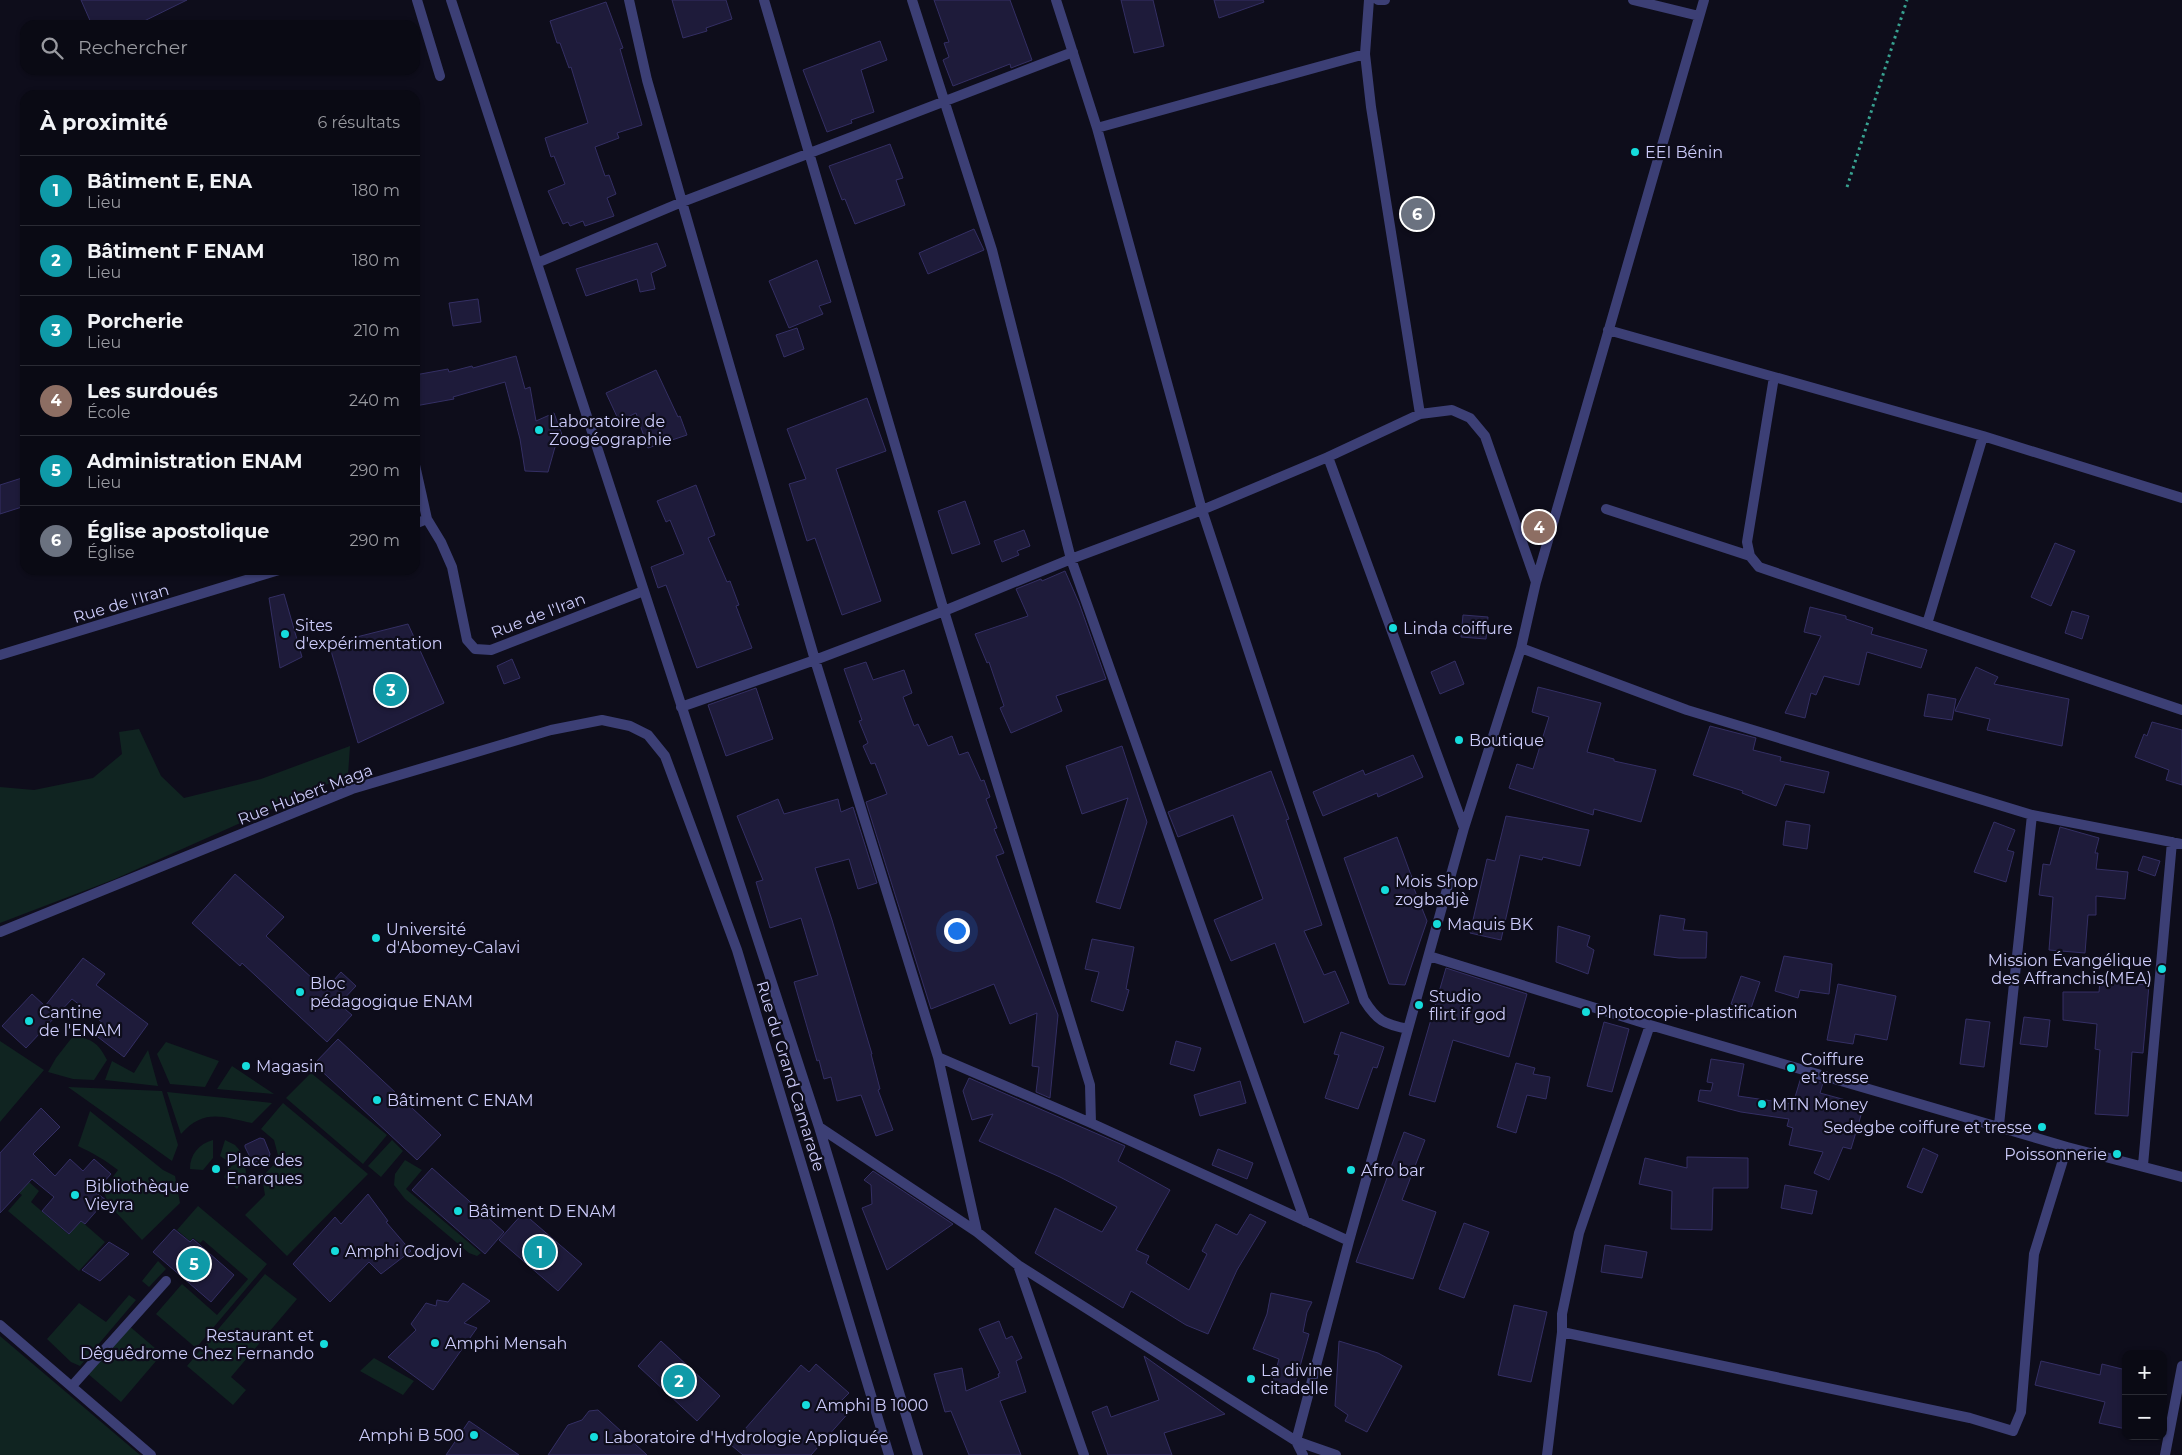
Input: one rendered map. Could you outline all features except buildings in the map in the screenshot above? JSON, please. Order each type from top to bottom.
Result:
[{"type":"street","points":[[417,0],[440,76]]},
{"type":"street","points":[[451,0],[819,1127],[918,1455]]},
{"type":"street","points":[[629,0],[647,80],[815,660],[938,1057],[978,1232]]},
{"type":"street","points":[[764,0],[944,611],[1090,1085],[1091,1123]]},
{"type":"street","points":[[912,0],[992,250],[1071,559],[1305,1221]]},
{"type":"street","points":[[1056,0],[1097,128],[1202,510],[1364,1000],[1374,1016],[1387,1025],[1408,1029]]},
{"type":"street","points":[[1369,0],[1365,54],[1370,98],[1420,414]]},
{"type":"street","points":[[1378,0],[1385,0]]},
{"type":"street","points":[[1633,0],[1699,16]]},
{"type":"street","points":[[1303,1455],[1296,1441],[1349,1241],[1430,956],[1464,828],[1520,648],[1536,582],[1704,0]]},
{"type":"street","points":[[537,263],[682,202],[1073,52]]},
{"type":"street","points":[[1097,128],[1365,54]]},
{"type":"street","points":[[1608,330],[1984,436],[2182,498]]},
{"type":"street","points":[[1774,377],[1747,542],[1750,556],[1759,567],[2182,710]]},
{"type":"street","points":[[681,707],[815,660],[944,611],[1071,559],[1202,510],[1328,457],[1420,414],[1452,410],[1470,418],[1484,436],[1536,582]]},
{"type":"street","points":[[1927,624],[1984,436]]},
{"type":"street","points":[[1328,457],[1464,828]]},
{"type":"street","points":[[420,488],[427,520],[420,522]]},
{"type":"street","points":[[1606,509],[1750,556]]},
{"type":"street","name":"Rue de l'Iran","points":[[427,520],[441,542],[452,567],[466,640],[475,649],[491,650],[641,592]]},
{"type":"street","name":"Rue de l'Iran","points":[[2,654],[253,575]]},
{"type":"street","points":[[0,643],[2,654]]},
{"type":"street","points":[[1520,648],[1687,710],[2032,815],[2177,843],[2143,1165]]},
{"type":"street","name":"Rue Hubert Maga","points":[[0,932],[352,789],[551,730],[602,720],[630,726]]},
{"type":"street","name":"Rue du Grand Camarade","points":[[630,726],[648,735],[665,756],[737,950],[888,1455]]},
{"type":"street","points":[[1999,1125],[2032,815]]},
{"type":"street","points":[[1430,956],[1650,1025],[1999,1125],[2067,1147],[2182,1176]]},
{"type":"street","points":[[1547,1455],[1562,1332],[1562,1314],[1579,1233],[1650,1025]]},
{"type":"street","points":[[938,1057],[1091,1123],[1349,1241]]},
{"type":"street","points":[[819,1127],[978,1232],[1018,1265],[1296,1441],[1336,1455]]},
{"type":"street","points":[[1562,1332],[1970,1418],[2013,1431],[2021,1412],[2034,1254],[2067,1147]]},
{"type":"street","points":[[1018,1265],[1084,1455]]},
{"type":"street","points":[[72,1386],[166,1281]]},
{"type":"street","points":[[0,1325],[151,1455]]},
{"type":"street","points":[[2165,1455],[2182,1366]]},
{"type":"path","points":[[1848,187],[1906,0]]},
{"type":"green space","points":[[139,729],[161,776],[184,798],[261,779],[350,746],[348,775],[115,879],[0,923],[0,787],[34,790],[93,778],[122,754],[119,732]]},
{"type":"green space","points":[[74,1035],[85,1038],[97,1045],[107,1060],[94,1080],[73,1079],[48,1072],[56,1058]]},
{"type":"green space","points":[[0,1041],[44,1070],[0,1122]]},
{"type":"green space","points":[[166,1042],[219,1061],[205,1087],[170,1084],[157,1054]]},
{"type":"green space","points":[[148,1050],[158,1086],[105,1080],[112,1061],[134,1073]]},
{"type":"green space","points":[[232,1066],[274,1094],[217,1089]]},
{"type":"green space","points":[[311,1073],[387,1135],[363,1164],[286,1098]]},
{"type":"green space","points":[[68,1087],[162,1091],[178,1145],[172,1161]]},
{"type":"green space","points":[[167,1092],[272,1103],[252,1123],[214,1116],[198,1120],[181,1134]]},
{"type":"green space","points":[[283,1103],[368,1174],[287,1256],[245,1215],[265,1195],[262,1177],[279,1159],[274,1140],[261,1129]]},
{"type":"green space","points":[[90,1111],[163,1170],[175,1176],[180,1203],[142,1240],[109,1205],[103,1190],[118,1170],[78,1146]]},
{"type":"green space","points":[[213,1140],[213,1158],[203,1170],[190,1169],[190,1164],[196,1150]]},
{"type":"green space","points":[[225,1140],[235,1145],[242,1153],[229,1162],[220,1156]]},
{"type":"green space","points":[[392,1140],[403,1151],[381,1177],[368,1166]]},
{"type":"green space","points":[[245,1160],[246,1175],[237,1189],[224,1177],[229,1167]]},
{"type":"green space","points":[[405,1160],[422,1170],[406,1189],[481,1253],[477,1256],[469,1253],[405,1199],[394,1185],[395,1174]]},
{"type":"green space","points":[[29,1182],[39,1191],[31,1202],[68,1234],[81,1221],[105,1242],[79,1271],[8,1211],[22,1195],[19,1193]]},
{"type":"green space","points":[[198,1206],[267,1264],[196,1348],[156,1314],[182,1284],[217,1315],[248,1279],[203,1240],[200,1243],[193,1238],[190,1241],[177,1230]]},
{"type":"green space","points":[[158,1261],[166,1269],[149,1287],[142,1281]]},
{"type":"green space","points":[[265,1274],[297,1299],[231,1377],[246,1390],[233,1405],[187,1366]]},
{"type":"green space","points":[[129,1295],[136,1300],[80,1366],[71,1362],[47,1339],[79,1303],[106,1322]]},
{"type":"green space","points":[[128,1325],[162,1354],[121,1402],[87,1373]]},
{"type":"green space","points":[[0,1336],[140,1455],[0,1455]]},
{"type":"green space","points":[[374,1358],[414,1381],[403,1395],[360,1371]]},
{"type":"place","name":"EEI Bénin","points":[[1635,152]]},
{"type":"place","name":"Église apostolique","points":[[1417,214]]},
{"type":"place","name":"Laboratoire de Zoogéographie","points":[[539,430]]},
{"type":"place","name":"Les surdoués","points":[[1539,527]]},
{"type":"place","name":"Linda coiffure","points":[[1393,628]]},
{"type":"place","name":"Sites d'expérimentation","points":[[285,634]]},
{"type":"place","name":"Porcherie","points":[[391,690]]},
{"type":"place","name":"Boutique","points":[[1459,740]]},
{"type":"place","name":"Mois Shop zogbadjè","points":[[1385,890]]},
{"type":"place","name":"Maquis BK","points":[[1437,924]]},
{"type":"place","name":"Université d'Abomey-Calavi","points":[[376,938]]},
{"type":"place","name":"Mission Évangélique des Affranchis(MEA)","points":[[2162,969]]},
{"type":"place","name":"Bloc pédagogique ENAM","points":[[300,992]]},
{"type":"place","name":"Studio flirt if god","points":[[1419,1005]]},
{"type":"place","name":"Photocopie-plastification","points":[[1586,1012]]},
{"type":"place","name":"Cantine de l'ENAM","points":[[29,1021]]},
{"type":"place","name":"Magasin","points":[[246,1066]]},
{"type":"place","name":"Coiffure et tresse","points":[[1791,1068]]},
{"type":"place","name":"Bâtiment C ENAM","points":[[377,1100]]},
{"type":"place","name":"MTN Money","points":[[1762,1104]]},
{"type":"place","name":"Sedegbe coiffure et tresse","points":[[2042,1127]]},
{"type":"place","name":"Poissonnerie","points":[[2117,1154]]},
{"type":"place","name":"Place des Enarques","points":[[216,1169]]},
{"type":"place","name":"Afro bar","points":[[1351,1170]]},
{"type":"place","name":"Bibliothèque Vieyra","points":[[75,1195]]},
{"type":"place","name":"Bâtiment D ENAM","points":[[458,1211]]},
{"type":"place","name":"Amphi Codjovi","points":[[335,1251]]},
{"type":"place","name":"Bâtiment E, ENA","points":[[540,1252]]},
{"type":"place","name":"Administration ENAM","points":[[194,1264]]},
{"type":"place","name":"Amphi Mensah","points":[[435,1343]]},
{"type":"place","name":"Restaurant et Dêguêdrome Chez Fernando","points":[[324,1344]]},
{"type":"place","name":"La divine citadelle","points":[[1251,1379]]},
{"type":"place","name":"Bâtiment F ENAM","points":[[679,1381]]},
{"type":"place","name":"Amphi B 1000","points":[[806,1405]]},
{"type":"place","name":"Amphi B 500","points":[[474,1435]]},
{"type":"place","name":"Laboratoire d'Hydrologie Appliquée","points":[[594,1437]]}]
